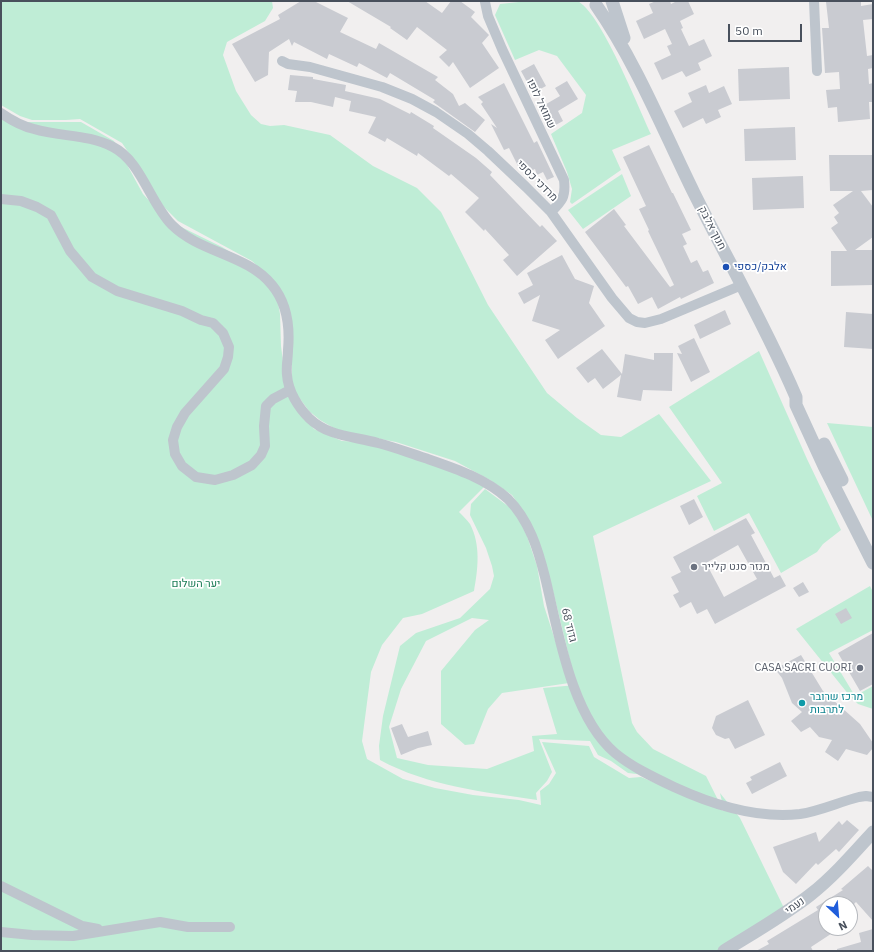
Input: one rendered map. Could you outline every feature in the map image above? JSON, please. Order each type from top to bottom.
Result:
[{"type":"street","name":"שמואל לופו","points":[[486,1],[488,16],[502,49],[564,180],[566,190],[562,201],[551,212]]},
{"type":"street","points":[[593,3],[603,6],[612,1]]},
{"type":"street","name":"חנוך אלבק","points":[[612,1],[623,37],[640,79]]},
{"type":"street","points":[[814,1],[817,71]]},
{"type":"street","name":"חנוך אלבק","points":[[593,3],[616,35],[640,79],[697,198],[765,329],[796,397],[796,405],[824,466],[873,563]]},
{"type":"street","name":"מרדכי כספי","points":[[282,61],[288,64],[310,67],[382,87],[412,99],[436,112],[468,134],[488,151],[551,212],[612,298],[629,318],[637,322],[651,322],[661,319],[742,285]]},
{"type":"street","points":[[1,113],[32,129],[80,136],[105,143],[117,149],[132,165],[163,215],[176,229],[195,241],[248,266],[272,284],[283,304],[288,322],[287,378],[290,390],[273,399],[266,406],[264,426],[265,446],[261,455],[252,465],[233,476],[216,480],[196,477],[182,466],[175,454],[173,440],[177,427],[185,413],[224,369],[228,357],[229,347],[223,333],[213,323],[201,320],[182,311],[117,291],[92,277],[70,251],[51,215],[37,207],[21,202],[1,199]]},
{"type":"street","name":"גדוד 68","points":[[290,390],[298,405],[310,419],[330,432],[391,446],[469,475],[498,491],[510,501],[518,510],[528,527],[535,544],[543,568],[562,651],[577,697],[597,732],[615,753],[630,764],[693,796],[729,808],[749,811],[786,815],[801,813],[820,809],[862,794],[873,792]]},
{"type":"street","name":"חנוך אלבק","points":[[796,397],[806,405],[873,544]]},
{"type":"street","name":"גדוד 68","points":[[850,799],[866,796],[873,797]]},
{"type":"street","name":"נעמי","points":[[724,951],[768,924],[811,894],[871,838]]},
{"type":"street","points":[[1,886],[82,926],[106,931]]},
{"type":"street","points":[[1,932],[32,935],[73,936],[160,922],[188,927],[230,927]]},
{"type":"green space","points":[[1,1],[272,1],[273,8],[265,21],[227,42],[223,55],[236,91],[251,115],[261,124],[270,126],[284,125],[330,135],[373,166],[417,188],[441,212],[488,305],[547,393],[577,418],[601,435],[621,437],[659,414],[711,481],[593,536],[632,723],[637,732],[653,749],[706,776],[720,804],[662,777],[628,773],[611,761],[598,755],[590,741],[539,739],[552,772],[547,781],[536,793],[537,800],[477,791],[437,782],[398,769],[380,760],[379,746],[383,716],[400,646],[416,633],[460,618],[490,589],[494,576],[492,566],[486,548],[470,515],[471,504],[485,489],[516,512],[527,536],[537,566],[544,606],[569,683],[502,693],[488,709],[474,744],[465,745],[441,724],[441,671],[475,630],[489,620],[472,618],[426,641],[401,689],[389,727],[397,758],[428,765],[487,769],[534,751],[532,736],[557,734],[543,688],[576,685],[544,557],[521,508],[512,495],[490,480],[455,461],[396,442],[339,431],[320,420],[309,411],[295,392],[292,381],[292,324],[269,277],[252,261],[178,221],[164,207],[149,187],[137,165],[122,143],[80,119],[32,120],[20,116],[1,105]]},
{"type":"green space","points":[[528,1],[577,1],[586,8],[597,22],[607,40],[651,134],[612,150],[621,170],[572,204],[570,202],[572,189],[567,172],[551,134],[582,113],[586,95],[557,56],[539,50],[515,60],[495,15],[500,4]]},
{"type":"green space","name":"יער השלום","points":[[1,110],[20,122],[81,122],[114,141],[143,194],[167,220],[222,247],[252,265],[275,286],[280,314],[281,346],[287,394],[314,429],[342,441],[363,442],[430,462],[485,486],[459,512],[470,524],[476,540],[478,557],[474,591],[422,614],[403,618],[382,645],[371,672],[362,741],[367,759],[403,779],[435,788],[473,795],[519,800],[541,805],[540,791],[549,784],[556,773],[542,742],[589,746],[594,757],[629,778],[641,777],[724,811],[720,793],[740,818],[784,908],[722,951],[1,951]]},
{"type":"green space","points":[[622,174],[631,196],[583,229],[568,210]]},
{"type":"green space","points":[[759,351],[807,459],[841,530],[823,544],[817,552],[781,573],[749,513],[714,531],[697,496],[722,483],[669,407]]},
{"type":"green space","points":[[827,423],[873,427],[873,521]]},
{"type":"green space","points":[[870,586],[873,592],[873,630],[829,653],[855,696],[873,686],[873,709],[858,704],[849,695],[796,629]]},
{"type":"building","points":[[301,1],[314,1],[348,18],[340,32],[376,49],[379,43],[438,77],[435,80],[453,94],[459,106],[465,103],[485,120],[475,132],[433,102],[435,100],[390,73],[387,78],[359,63],[357,67],[329,54],[327,59],[294,42],[292,46],[289,39],[269,52],[268,75],[255,82],[232,44],[280,19],[278,15]]},
{"type":"building","points":[[347,1],[425,1],[442,13],[451,1],[460,1],[475,12],[471,17],[489,35],[482,43],[499,68],[470,88],[453,62],[449,67],[439,57],[447,50],[417,27],[407,40],[390,28],[391,27]]},
{"type":"building","points":[[656,1],[670,1],[671,4],[677,1],[688,1],[694,14],[680,21],[683,28],[681,29],[689,46],[704,39],[712,56],[698,63],[701,70],[686,77],[682,71],[662,80],[654,63],[671,55],[667,46],[672,44],[665,29],[644,39],[636,21],[653,13],[649,4]]},
{"type":"building","points":[[861,1],[861,6],[873,4],[873,19],[863,20],[867,56],[873,55],[873,68],[868,69],[869,84],[873,83],[873,102],[869,102],[870,119],[838,122],[837,107],[828,108],[826,90],[840,89],[839,72],[825,73],[822,28],[829,28],[826,2]]},
{"type":"building","points":[[534,64],[546,86],[533,93],[521,71]]},
{"type":"building","points":[[789,67],[790,99],[739,101],[738,69]]},
{"type":"building","points":[[290,75],[313,77],[313,79],[346,85],[345,91],[380,99],[410,114],[411,112],[434,126],[433,128],[476,158],[492,172],[490,175],[540,227],[542,225],[557,241],[517,276],[503,260],[509,255],[485,229],[484,231],[465,212],[479,198],[451,174],[449,176],[418,153],[417,156],[387,138],[385,142],[368,133],[376,117],[349,111],[351,101],[335,97],[333,107],[311,102],[295,102],[297,91],[288,90]]},
{"type":"building","points":[[567,81],[578,99],[558,111],[563,121],[552,127],[541,107],[560,96],[555,88]]},
{"type":"building","points":[[504,83],[534,143],[537,141],[554,177],[547,180],[543,172],[537,175],[535,169],[528,172],[525,166],[519,168],[509,148],[504,150],[491,124],[497,128],[481,104],[483,102],[478,97]]},
{"type":"building","points":[[706,85],[709,93],[724,86],[732,104],[718,110],[721,117],[706,124],[703,118],[683,128],[674,111],[692,102],[688,93]]},
{"type":"building","points":[[795,127],[796,160],[745,161],[744,129]]},
{"type":"building","points":[[649,145],[691,230],[682,234],[687,244],[683,246],[691,263],[697,260],[703,272],[708,270],[714,283],[681,299],[680,297],[658,309],[652,297],[638,304],[628,286],[626,287],[585,232],[614,209],[626,225],[624,226],[670,287],[674,285],[639,209],[646,206],[623,157]]},
{"type":"building","points":[[829,155],[873,155],[873,190],[861,191],[873,207],[873,237],[855,250],[873,250],[873,285],[831,286],[831,251],[847,251],[831,228],[838,223],[834,217],[839,213],[833,205],[853,191],[830,191]]},
{"type":"building","points":[[803,176],[804,208],[753,210],[752,178]]},
{"type":"building","points":[[562,255],[575,279],[594,286],[589,303],[605,326],[558,359],[545,340],[560,330],[532,321],[540,295],[524,304],[518,293],[533,285],[527,273]]},
{"type":"building","points":[[725,310],[731,324],[700,339],[694,325]]},
{"type":"building","points":[[846,312],[873,314],[873,349],[844,347]]},
{"type":"building","points":[[694,338],[710,372],[691,382],[677,353],[682,354],[678,346]]},
{"type":"building","points":[[602,349],[622,374],[625,354],[654,360],[654,353],[673,353],[672,391],[643,390],[641,401],[617,397],[621,375],[603,389],[595,378],[588,383],[576,368]]},
{"type":"building","points":[[694,499],[703,517],[689,525],[680,506]]},
{"type":"building","name":"מנזר סנט קלייר","points":[[746,518],[755,533],[751,535],[774,578],[780,575],[786,586],[715,624],[707,609],[697,614],[691,602],[680,608],[673,595],[679,592],[671,577],[681,572],[673,557]],"holes":[[[738,545],[757,579],[724,597],[706,563]]]},
{"type":"building","points":[[803,582],[809,592],[799,597],[793,588]]},
{"type":"building","points":[[846,608],[852,618],[841,624],[835,614]]},
{"type":"building","name":"CASA SACRI CUORI","points":[[873,633],[873,684],[860,691],[838,653]]},
{"type":"building","points":[[801,655],[823,691],[860,724],[873,743],[873,748],[867,755],[846,749],[838,761],[825,752],[832,740],[819,737],[810,727],[801,732],[791,721],[802,712],[792,703],[782,678],[775,669]]},
{"type":"building","points":[[748,700],[765,735],[735,749],[729,738],[725,739],[716,735],[712,728],[716,716]]},
{"type":"building","points":[[402,724],[408,737],[428,731],[432,745],[418,748],[401,755],[391,728]]},
{"type":"building","points":[[780,762],[787,776],[752,794],[746,783],[752,780],[750,777]]},
{"type":"building","points":[[847,820],[859,830],[839,852],[836,849],[818,865],[816,863],[796,884],[783,872],[773,847],[816,832],[819,842],[839,821],[842,825]]},
{"type":"building","points":[[868,866],[873,871],[873,921],[858,904],[858,896],[833,896],[843,890],[841,889]]},
{"type":"building","points":[[818,910],[818,936],[828,936],[811,947],[813,951],[756,951],[769,944],[767,941]]},
{"type":"building","points":[[873,929],[873,951],[837,951],[837,949],[861,942],[859,933]]},
{"type":"place","name":"אלבק/כספי","points":[[726,267]]},
{"type":"place","name":"מנזר סנט קלייר","points":[[694,567]]},
{"type":"place","name":"CASA SACRI CUORI","points":[[860,668]]},
{"type":"place","name":"מרכז שרובר לתרבות","points":[[802,703]]}]
